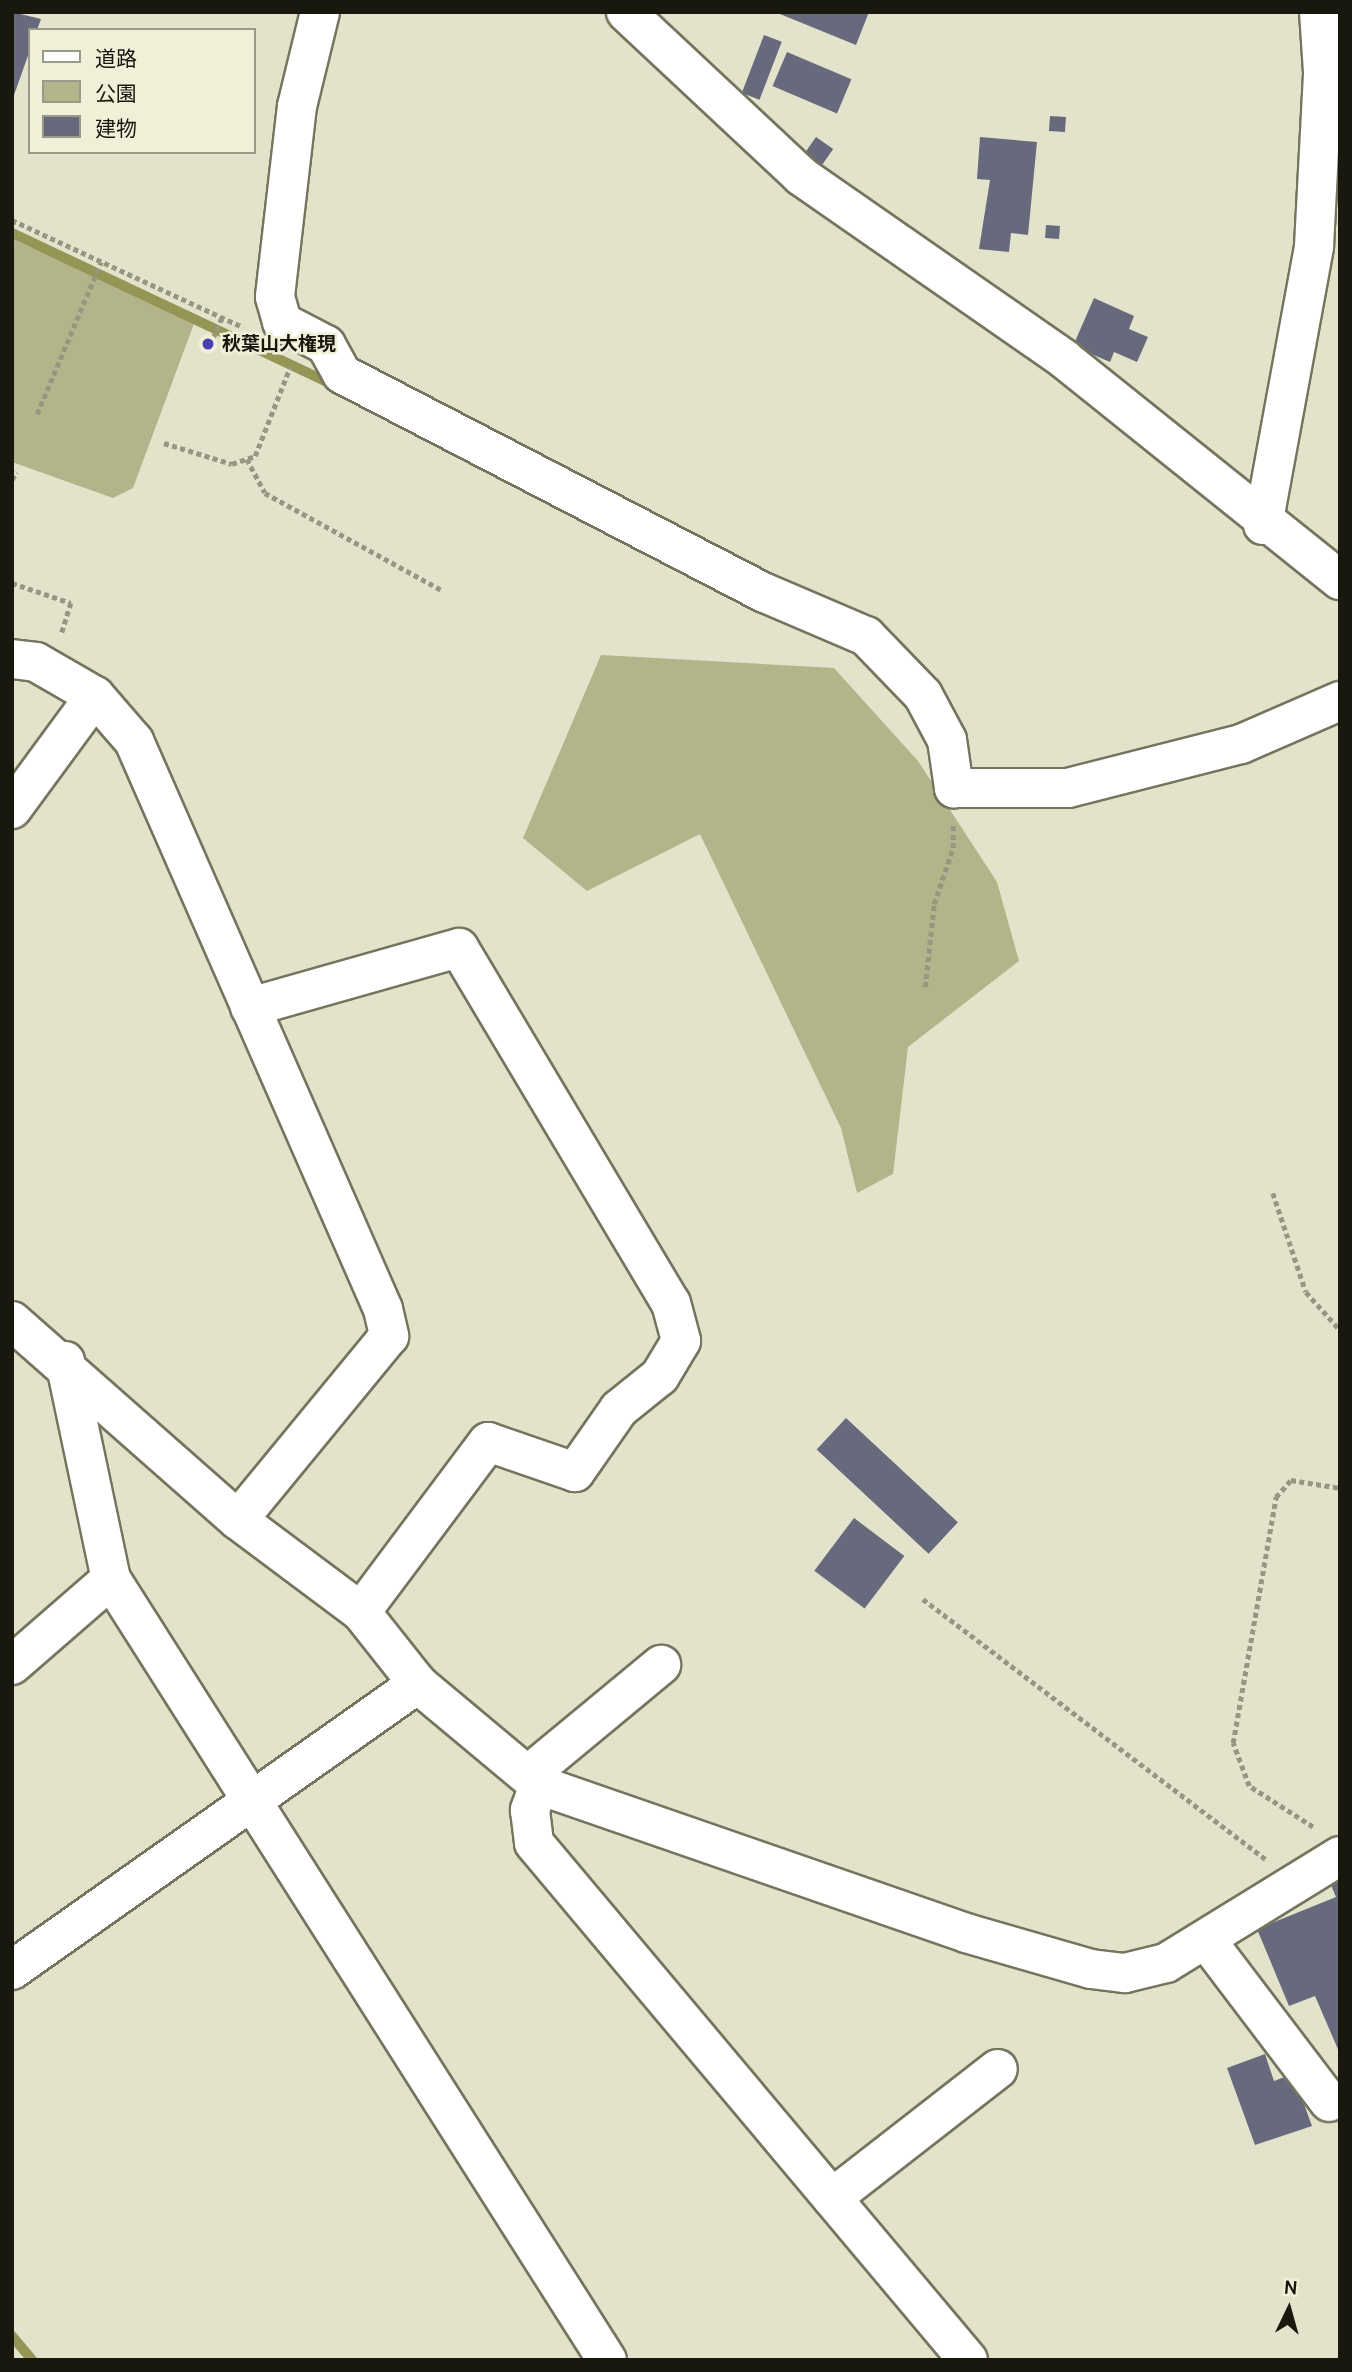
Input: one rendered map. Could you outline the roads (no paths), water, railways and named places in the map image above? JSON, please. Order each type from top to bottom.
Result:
[{"type":"street","points":[[320,12],[297,106],[275,297],[282,322],[326,345],[342,374],[765,593],[866,636],[923,695],[947,740],[954,788],[1068,788],[1241,744],[1340,701]]},
{"type":"street","points":[[1263,525],[1314,246],[1323,72],[1319,12]]},
{"type":"street","points":[[639,16],[801,176],[1064,359],[1263,525],[1340,580]]},
{"type":"street","points":[[12,659],[51,670],[95,696],[134,741],[389,1336],[238,1520]]},
{"type":"street","points":[[12,809],[95,696]]},
{"type":"street","points":[[250,1007],[458,948],[671,1303],[681,1341],[660,1376],[619,1409],[575,1472],[488,1442],[361,1612]]},
{"type":"street","points":[[12,1321],[65,1361],[238,1520],[361,1612],[418,1684],[534,1780],[1040,1957],[1125,1973],[1167,1963],[1208,1941],[1297,1884],[1331,1845]]},
{"type":"street","points":[[65,1361],[111,1579],[607,2360]]},
{"type":"street","points":[[12,1665],[111,1579]]},
{"type":"street","points":[[661,1665],[534,1780],[530,1810],[534,1843],[968,2360]]},
{"type":"street","points":[[12,1970],[250,1799],[418,1684]]},
{"type":"street","points":[[1208,1941],[1329,2102]]},
{"type":"street","points":[[832,2198],[998,2069]]},
{"type":"waterway","points":[[12,233],[336,386]]},
{"type":"waterway","points":[[12,2336],[32,2360]]},
{"type":"place","name":"秋葉山大権現","points":[[208,344]]}]
